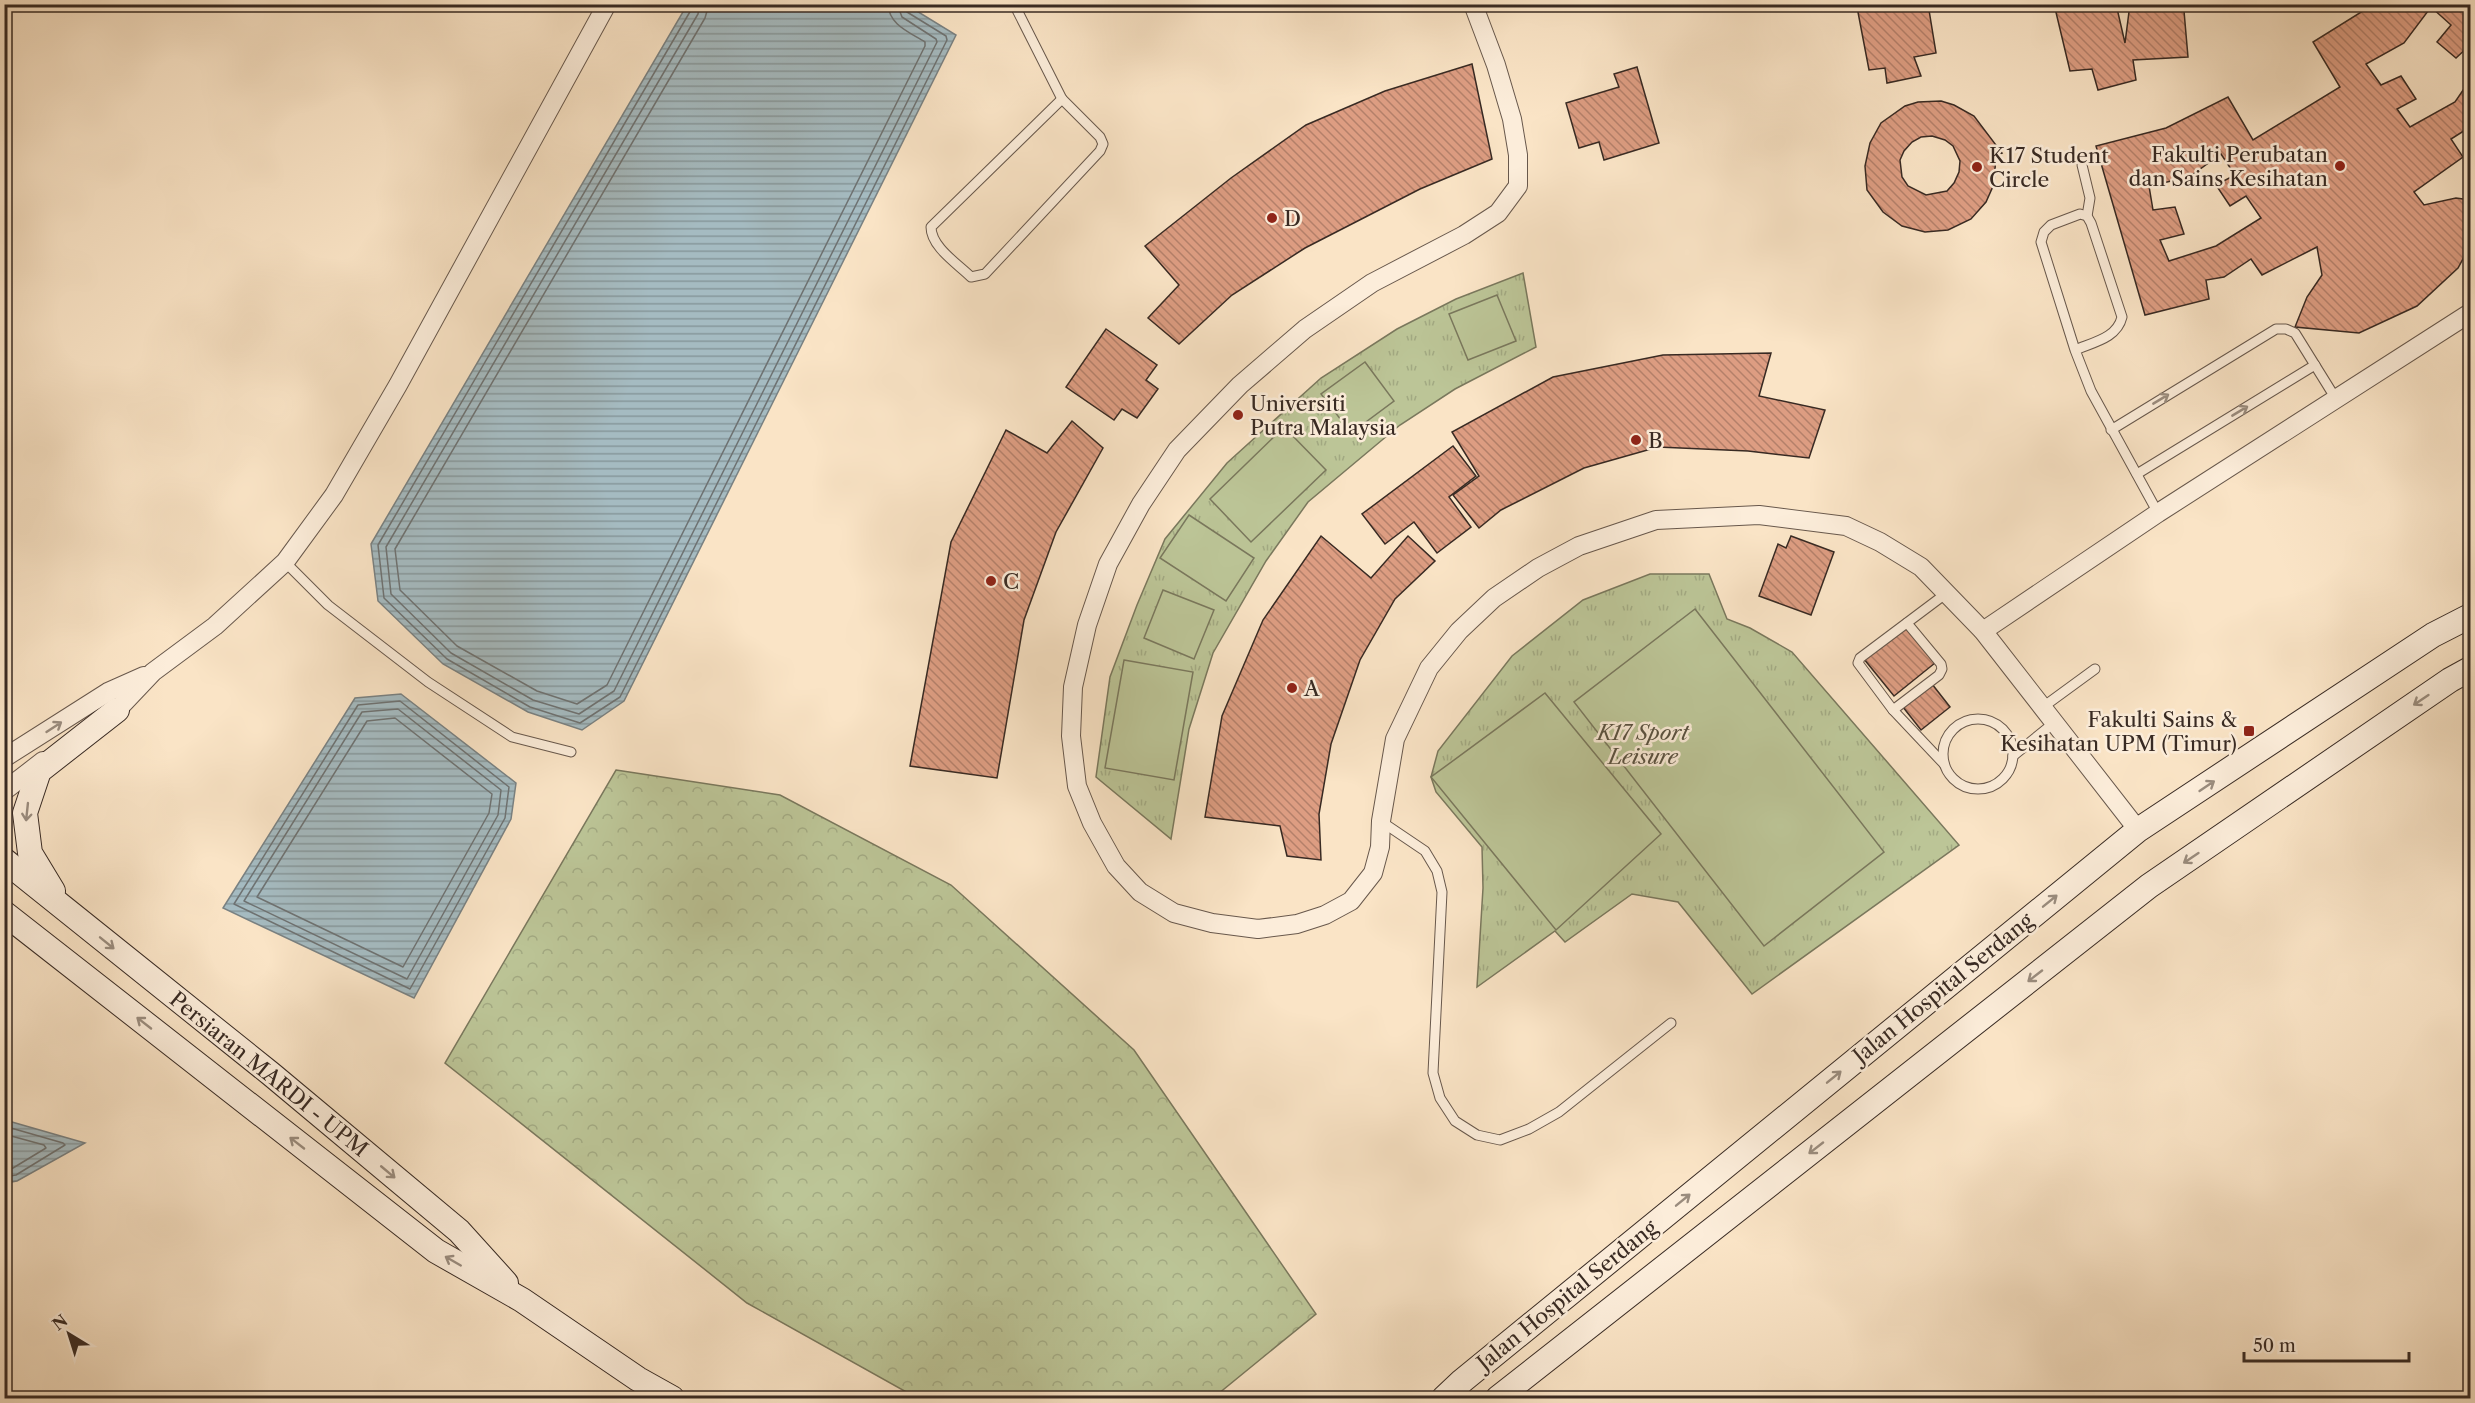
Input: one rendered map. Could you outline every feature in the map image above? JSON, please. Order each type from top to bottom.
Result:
[{"type":"main road","name":"Jalan Hospital Serdang","points":[[1444,1398],[2138,830],[2433,635],[2470,616]]},
{"type":"main road","name":"Jalan Hospital Serdang","points":[[1498,1398],[2149,886],[2450,680],[2470,669]]},
{"type":"main road","points":[[62,906],[30,853],[25,813],[39,771],[117,710]]},
{"type":"main road","name":"Persiaran MARDI - UPM","points":[[4,860],[271,1074],[459,1231],[522,1300]]},
{"type":"main road","name":"Persiaran MARDI - UPM","points":[[4,914],[436,1251],[522,1300],[638,1379],[672,1398]]},
{"type":"street","points":[[4,791],[117,710],[153,672],[215,626],[285,562],[334,495],[375,425],[607,4]]},
{"type":"street","points":[[1473,4],[1496,65],[1512,119],[1518,155],[1518,186],[1498,213],[1464,235],[1372,283],[1305,329],[1240,385],[1177,450],[1141,504],[1108,564],[1087,625],[1073,687],[1071,736],[1077,786],[1092,823],[1116,866],[1140,892],[1174,913],[1212,923],[1258,929],[1297,924],[1325,915],[1351,901],[1373,873],[1380,847],[1381,821],[1395,739],[1429,668],[1459,631],[1494,598],[1538,568],[1579,546],[1656,520],[1759,515],[1846,526],[1881,542],[1921,567],[1948,592],[1983,631],[2138,830]]},
{"type":"street","points":[[1983,631],[2158,513],[2470,313]]},
{"type":"street","points":[[4,758],[108,692],[153,672]]},
{"type":"lane","points":[[1014,4],[1062,99],[1100,137],[1103,144],[1100,151],[985,274],[971,277],[936,243],[931,235],[931,227],[1062,99]]},
{"type":"lane","points":[[2075,350],[2111,335],[2120,328],[2122,317],[2087,216],[2090,198],[2082,165]]},
{"type":"lane","points":[[2087,216],[2080,214],[2051,225],[2044,232],[2041,242],[2075,350],[2091,392],[2158,513]]},
{"type":"lane","points":[[2111,430],[2276,329],[2286,328],[2295,333],[2336,399]]},
{"type":"lane","points":[[2137,474],[2315,365]]},
{"type":"lane","points":[[285,562],[328,605],[428,682],[512,736],[571,752]]},
{"type":"lane","points":[[1944,764],[1943,753],[1951,732],[1959,725],[1980,719],[2001,727],[2012,745],[2013,756],[2010,768],[2003,778],[1993,785],[1981,788],[1969,788],[1958,783],[1949,774],[1944,764],[1893,710],[1858,663],[1860,658],[1948,592]]},
{"type":"lane","points":[[1893,710],[1939,675],[1942,669],[1941,664],[1907,622]]},
{"type":"lane","points":[[2043,707],[2096,669]]},
{"type":"lane","points":[[2013,756],[2055,722]]},
{"type":"lane","points":[[1381,821],[1425,851],[1437,871],[1442,892],[1433,1073],[1440,1098],[1455,1120],[1477,1135],[1500,1140],[1529,1129],[1559,1112],[1671,1023]]},
{"type":"green space","points":[[1523,273],[1536,347],[1455,389],[1400,425],[1308,502],[1266,561],[1213,653],[1189,729],[1171,839],[1096,777],[1110,677],[1165,539],[1227,463],[1321,378],[1397,329],[1456,299]]},
{"type":"green space","points":[[1497,295],[1516,341],[1468,360],[1449,314]]},
{"type":"green space","points":[[1365,362],[1394,401],[1351,433],[1321,394]]},
{"type":"green space","points":[[1284,427],[1326,470],[1251,542],[1210,499]]},
{"type":"green space","points":[[1189,515],[1254,558],[1226,601],[1160,558]]},
{"type":"green space","name":"K17 Sport Leisure","points":[[1650,574],[1709,574],[1727,619],[1750,628],[1792,652],[1959,845],[1752,994],[1678,902],[1632,894],[1565,942],[1555,931],[1477,987],[1483,888],[1482,847],[1436,792],[1431,777],[1438,751],[1512,656],[1583,600]]},
{"type":"green space","points":[[1163,590],[1214,610],[1194,659],[1144,638]]},
{"type":"green space","points":[[1695,609],[1884,852],[1764,946],[1574,702]]},
{"type":"green space","points":[[1124,660],[1193,672],[1174,780],[1105,768]]},
{"type":"green space","points":[[1545,693],[1661,834],[1556,930],[1431,777]]},
{"type":"green space","points":[[616,770],[780,795],[951,885],[1134,1050],[1316,1314],[1213,1398],[917,1398],[747,1303],[445,1063]]},
{"type":"water","points":[[687,5],[907,5],[956,35],[624,701],[582,730],[528,712],[443,664],[378,601],[371,544]]},
{"type":"water","points":[[401,694],[516,783],[511,819],[414,998],[223,908],[355,698]]},
{"type":"water","points":[[5,1120],[85,1143],[17,1181],[5,1183]]},
{"type":"building","points":[[1869,4],[1928,4],[1936,53],[1914,57],[1921,76],[1887,83],[1885,68],[1869,70],[1857,7]]},
{"type":"building","points":[[2054,4],[2116,4],[2125,43],[2130,4],[2188,4],[2184,11],[2188,57],[2133,60],[2136,80],[2098,90],[2092,69],[2070,71]]},
{"type":"building","name":"Fakulti Perubatan dan Sains Kesihatan","points":[[2374,4],[2470,4],[2470,45],[2456,58],[2437,42],[2451,25],[2431,7],[2404,43],[2366,64],[2381,85],[2401,76],[2416,99],[2397,109],[2410,127],[2455,102],[2470,80],[2470,127],[2451,139],[2463,157],[2414,192],[2424,205],[2456,198],[2470,200],[2470,246],[2458,268],[2417,306],[2359,333],[2295,327],[2307,297],[2322,275],[2317,247],[2262,275],[2251,259],[2224,277],[2206,280],[2209,299],[2145,315],[2096,146],[2166,128],[2228,97],[2253,140],[2340,87],[2313,42]],"holes":[[[2221,154],[2235,175],[2216,185],[2230,206],[2246,196],[2261,218],[2216,246],[2169,261],[2160,240],[2184,234],[2175,207],[2153,210],[2149,186],[2189,177]]]},
{"type":"building","name":"D","points":[[1472,64],[1492,159],[1420,189],[1305,248],[1232,295],[1179,344],[1148,318],[1179,285],[1145,246],[1231,178],[1306,125],[1385,91]]},
{"type":"building","points":[[1637,67],[1659,143],[1604,160],[1599,142],[1579,148],[1566,103],[1619,87],[1614,74]]},
{"type":"building","name":"K17 Student Circle","points":[[1941,101],[1974,116],[2002,153],[1996,155],[1994,184],[1986,202],[1971,219],[1948,230],[1925,232],[1902,226],[1883,212],[1867,190],[1865,166],[1870,143],[1881,123],[1905,106],[1918,102]],"holes":[[[1932,136],[1945,140],[1953,146],[1960,161],[1959,172],[1954,183],[1947,191],[1926,195],[1908,186],[1902,177],[1900,160],[1904,151],[1912,142],[1921,137]]]},
{"type":"building","points":[[1106,329],[1157,365],[1146,380],[1158,389],[1137,418],[1122,409],[1114,420],[1066,387]]},
{"type":"building","name":"B","points":[[1771,353],[1759,396],[1825,410],[1809,458],[1748,451],[1658,447],[1584,468],[1501,510],[1479,528],[1453,495],[1479,476],[1452,432],[1553,377],[1663,355]]},
{"type":"building","name":"C","points":[[1072,421],[1103,448],[1056,532],[1024,620],[997,778],[910,766],[951,542],[1006,430],[1047,453]]},
{"type":"building","points":[[1453,446],[1476,476],[1449,497],[1471,527],[1437,553],[1414,522],[1385,544],[1362,514]]},
{"type":"building","name":"A","points":[[1321,536],[1371,578],[1408,536],[1435,561],[1395,599],[1360,660],[1331,744],[1319,814],[1321,860],[1287,856],[1280,826],[1205,817],[1222,716],[1263,620]]},
{"type":"building","points":[[1791,536],[1834,552],[1811,615],[1759,596],[1778,544],[1786,548]]},
{"type":"building","points":[[1905,626],[1935,663],[1894,696],[1864,659]]},
{"type":"building","points":[[1932,684],[1950,707],[1921,730],[1903,707]]},
{"type":"place","name":"Fakulti Perubatan dan Sains Kesihatan","points":[[2340,166]]},
{"type":"place","name":"K17 Student Circle","points":[[1977,167]]},
{"type":"place","name":"D","points":[[1272,218]]},
{"type":"place","name":"Universiti Putra Malaysia","points":[[1238,415]]},
{"type":"place","name":"B","points":[[1636,440]]},
{"type":"place","name":"C","points":[[991,581]]},
{"type":"place","name":"A","points":[[1292,688]]},
{"type":"place","name":"Fakulti Sains & Kesihatan UPM (Timur)","points":[[2249,731]]}]
